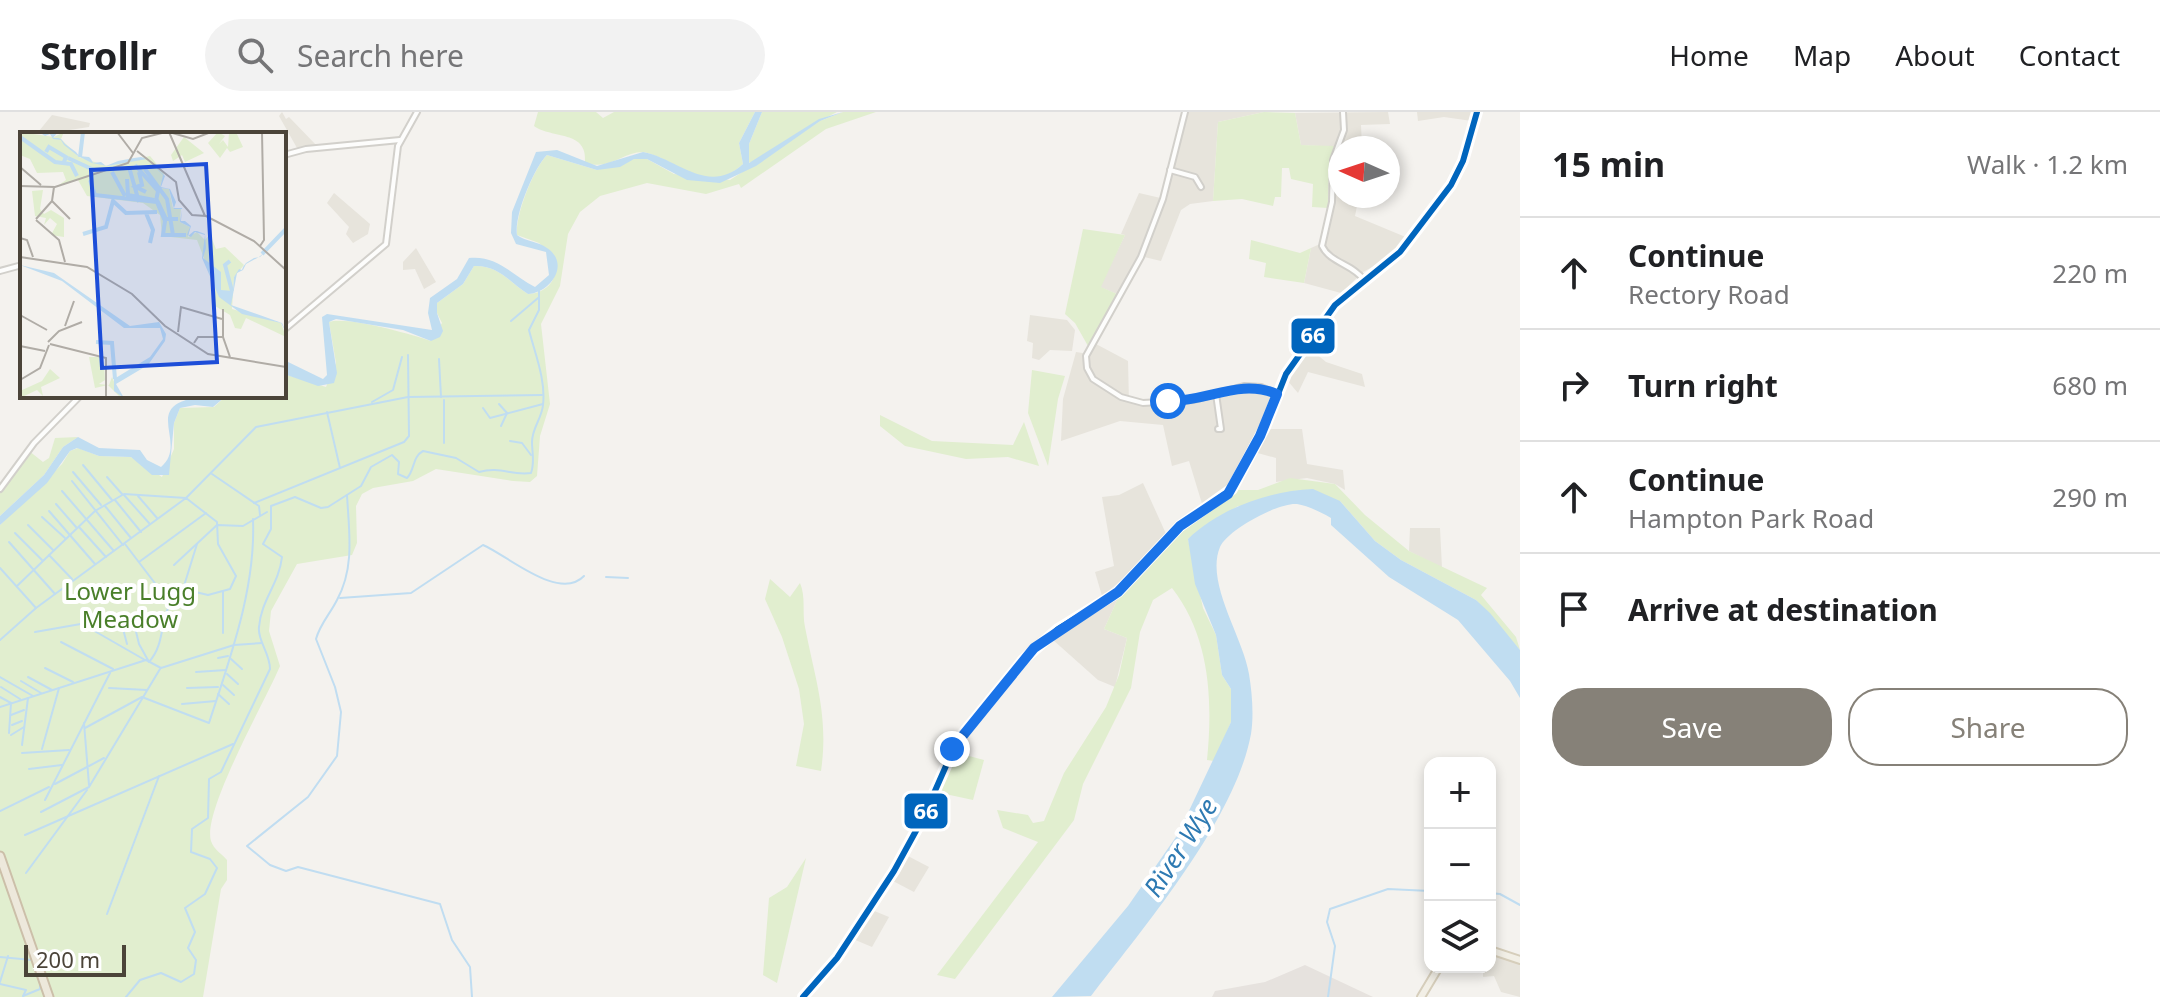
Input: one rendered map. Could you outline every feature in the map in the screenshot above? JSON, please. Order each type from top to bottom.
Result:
[{"type":"highway","points":[[0,856],[49,997]]},
{"type":"main road","points":[[803,997],[837,958],[907,849],[957,741],[1023,660],[1046,638],[1118,592],[1180,526],[1228,494],[1260,436],[1286,374],[1335,305],[1400,252],[1445,194],[1463,161],[1477,112]]},
{"type":"main road","points":[[1496,952],[1520,960]]},
{"type":"main road","points":[[1421,997],[1435,973]]},
{"type":"street","points":[[286,328],[386,244],[400,140],[417,112]]},
{"type":"street","points":[[1185,112],[1170,170],[1141,257],[1086,356],[1087,368],[1093,379],[1121,397],[1143,403],[1194,400],[1255,386],[1277,394]]},
{"type":"street","points":[[1343,112],[1344,130],[1333,160],[1332,202],[1322,246],[1329,257],[1357,271],[1364,280]]},
{"type":"street","points":[[286,154],[306,149],[400,140]]},
{"type":"street","points":[[1170,170],[1195,177],[1201,187]]},
{"type":"street","points":[[0,271],[20,266]]},
{"type":"street","points":[[1216,394],[1221,429]]},
{"type":"street","points":[[0,489],[46,429],[78,398]]},
{"type":"shaded area","points":[[282,112],[317,146],[297,148],[279,116]]},
{"type":"shaded area","points":[[1188,112],[1264,112],[1218,122],[1213,201],[1190,204],[1181,210],[1161,261],[1140,256],[1117,294],[1100,287],[1125,235],[1121,234],[1139,193],[1165,199]]},
{"type":"shaded area","points":[[1388,112],[1390,124],[1361,125],[1361,136],[1328,136],[1328,146],[1301,145],[1295,113]]},
{"type":"shaded area","points":[[1417,112],[1474,112],[1472,121],[1444,117],[1418,121]]},
{"type":"shaded area","points":[[52,115],[90,123],[89,127],[39,131]]},
{"type":"shaded area","points":[[334,193],[370,224],[368,234],[353,243],[346,234],[349,227],[327,203]]},
{"type":"shaded area","points":[[1357,208],[1355,216],[1408,238],[1391,257],[1363,272],[1341,293],[1304,283],[1311,248],[1320,244],[1327,215],[1333,210]]},
{"type":"shaded area","points":[[416,248],[436,282],[424,289],[415,269],[403,270],[403,262]]},
{"type":"shaded area","points":[[1030,315],[1067,320],[1075,330],[1072,351],[1050,350],[1039,360],[1032,358],[1033,343],[1027,341]]},
{"type":"shaded area","points":[[1096,344],[1128,361],[1129,402],[1150,405],[1198,402],[1249,388],[1274,394],[1260,431],[1238,473],[1221,495],[1203,507],[1189,461],[1172,466],[1163,425],[1120,421],[1061,441],[1063,399],[1076,352],[1089,354]]},
{"type":"shaded area","points":[[1309,348],[1326,362],[1362,374],[1365,387],[1308,372],[1298,393],[1287,380]]},
{"type":"shaded area","points":[[1269,429],[1302,429],[1307,464],[1343,470],[1345,490],[1335,484],[1307,478],[1276,482],[1276,458],[1254,452]]},
{"type":"shaded area","points":[[1143,483],[1167,536],[1146,560],[1102,596],[1095,572],[1114,566],[1102,497],[1119,495]]},
{"type":"shaded area","points":[[1410,528],[1440,528],[1442,568],[1409,551]]},
{"type":"shaded area","points":[[1119,596],[1104,629],[1127,638],[1115,687],[1098,680],[1052,639]]},
{"type":"shaded area","points":[[906,855],[929,867],[914,892],[891,880]]},
{"type":"shaded area","points":[[872,910],[889,917],[872,947],[853,939]]},
{"type":"shaded area","points":[[1496,955],[1520,963],[1520,997],[1501,992],[1494,976],[1483,977],[1483,973],[1496,973]]},
{"type":"shaded area","points":[[1305,965],[1373,997],[1212,997],[1215,991],[1265,982]]},
{"type":"green space","points":[[538,112],[596,112],[603,118],[614,112],[755,112],[739,143],[743,164],[730,174],[704,177],[643,152],[601,165],[585,162],[581,145],[575,140],[534,126]]},
{"type":"green space","points":[[762,112],[837,112],[782,148],[748,163],[749,144]]},
{"type":"green space","name":"Lower Lugg Meadow","points":[[843,112],[876,112],[826,129],[741,188],[739,184],[706,194],[647,183],[600,196],[580,212],[568,234],[560,286],[541,324],[550,404],[540,436],[537,476],[530,482],[513,481],[436,469],[413,481],[373,488],[362,494],[356,506],[357,543],[352,555],[297,564],[271,611],[269,631],[280,666],[225,781],[211,826],[212,844],[227,860],[227,880],[221,889],[203,997],[51,997],[0,850],[0,525],[62,464],[70,451],[78,448],[99,456],[131,457],[162,477],[174,449],[174,423],[180,408],[214,407],[224,398],[286,398],[286,375],[326,387],[336,363],[329,322],[364,324],[431,341],[442,323],[437,313],[437,303],[463,284],[474,266],[497,271],[528,294],[546,288],[555,274],[556,260],[539,243],[517,235],[517,226],[526,192],[547,155],[597,170],[634,159],[647,159],[674,174],[730,180],[820,121]]},
{"type":"green space","points":[[1264,112],[1295,113],[1301,145],[1328,146],[1328,208],[1312,207],[1313,184],[1291,179],[1289,168],[1282,168],[1281,197],[1275,197],[1273,206],[1242,199],[1213,201],[1218,122]]},
{"type":"green space","points":[[1083,229],[1125,235],[1101,287],[1117,294],[1088,346],[1075,323],[1065,314]]},
{"type":"green space","points":[[1251,240],[1300,253],[1311,248],[1304,283],[1264,277],[1266,263],[1249,259]]},
{"type":"green space","points":[[1032,370],[1065,376],[1058,399],[1048,466],[1028,413]]},
{"type":"green space","points":[[880,415],[932,441],[1013,445],[1024,422],[1039,466],[1008,457],[966,459],[905,446],[880,426]]},
{"type":"green space","points":[[78,437],[63,447],[44,475],[0,516],[0,491],[29,451],[43,462],[49,458],[55,438]]},
{"type":"green space","points":[[1290,478],[1335,484],[1365,515],[1409,551],[1487,588],[1481,595],[1516,637],[1520,650],[1476,600],[1401,560],[1375,541],[1340,501],[1238,506],[1188,539],[1203,608],[1216,635],[1222,675],[1231,689],[1231,722],[1214,761],[1207,760],[1209,692],[1201,648],[1185,607],[1172,588],[1153,600],[1140,632],[1131,688],[1083,784],[1074,820],[955,979],[937,975],[1038,842],[1003,828],[997,810],[1028,815],[1033,823],[1044,821],[1064,773],[1106,707],[1119,675],[1127,638],[1104,629],[1119,596],[1193,518],[1236,490],[1258,490]]},
{"type":"green space","points":[[770,579],[790,597],[800,583],[802,588],[805,627],[822,715],[821,771],[796,766],[804,724],[799,689],[782,637],[765,599]]},
{"type":"green space","points":[[954,752],[984,760],[973,800],[936,792]]},
{"type":"green space","points":[[806,858],[777,983],[763,975],[769,898],[787,887]]},
{"type":"green space","points":[[0,865],[46,997],[0,997]]},
{"type":"water","points":[[755,112],[762,112],[749,144],[749,163],[819,119],[843,112],[820,121],[756,166],[720,183],[687,180],[647,159],[634,159],[620,167],[597,170],[547,155],[526,192],[517,226],[517,235],[547,248],[557,262],[555,277],[544,289],[528,294],[497,271],[474,266],[463,284],[437,303],[443,331],[440,337],[431,341],[403,330],[336,319],[329,322],[337,373],[334,383],[318,386],[286,375],[286,361],[323,379],[327,375],[322,317],[327,314],[432,330],[428,313],[430,298],[457,279],[469,258],[496,263],[535,287],[549,275],[546,252],[516,244],[511,233],[512,212],[536,152],[557,150],[597,166],[643,152],[705,176],[717,176],[730,173],[743,164],[739,143]]},
{"type":"water","points":[[196,398],[224,398],[213,407],[195,405],[180,408],[174,423],[169,475],[152,475],[131,457],[99,456],[77,448],[70,451],[47,483],[0,525],[0,516],[44,475],[63,447],[78,437],[99,448],[140,450],[147,460],[161,467],[169,456],[171,445],[170,411],[178,403]]},
{"type":"water","name":"River Wye","points":[[1313,489],[1340,501],[1375,541],[1401,560],[1476,600],[1490,613],[1520,650],[1520,698],[1510,681],[1458,620],[1389,577],[1331,525],[1331,518],[1297,504],[1278,507],[1243,525],[1225,540],[1217,561],[1221,593],[1245,659],[1251,688],[1252,727],[1242,767],[1227,802],[1185,871],[1091,996],[1052,997],[1128,906],[1178,834],[1231,722],[1231,689],[1222,675],[1216,635],[1195,584],[1188,539],[1215,518],[1246,503],[1279,493]]},
{"type":"waterway","points":[[126,997],[140,980],[161,973],[181,982],[194,974],[196,960],[188,948],[195,932],[185,908],[205,894],[217,868],[210,859],[191,852],[192,829],[208,818],[209,779],[221,772],[270,669],[259,632],[260,617],[282,557],[263,544],[271,529],[271,506],[295,497],[321,508],[328,507],[361,486],[371,467],[392,455],[399,462],[398,474],[407,478],[423,451],[456,458],[479,472],[531,473],[532,437],[544,396],[529,330],[539,310],[539,291]]},
{"type":"waterway","points":[[511,321],[538,298]]},
{"type":"waterway","points":[[254,503],[404,442],[409,436],[408,355]]},
{"type":"waterway","points":[[372,402],[393,390],[402,357]]},
{"type":"waterway","points":[[439,359],[441,397]]},
{"type":"waterway","points":[[17,586],[95,511],[124,494],[186,498],[256,427],[408,397],[542,395]]},
{"type":"waterway","points":[[444,400],[444,443]]},
{"type":"waterway","points":[[499,404],[507,413],[501,426]]},
{"type":"waterway","points":[[483,408],[490,418],[543,404]]},
{"type":"waterway","points":[[327,412],[340,468]]},
{"type":"waterway","points":[[510,441],[522,443],[531,455]]},
{"type":"waterway","points":[[83,465],[112,500]]},
{"type":"waterway","points":[[73,472],[101,505]]},
{"type":"waterway","points":[[212,474],[259,506],[260,515]]},
{"type":"waterway","points":[[107,477],[122,494]]},
{"type":"waterway","points":[[72,481],[123,545]]},
{"type":"waterway","points":[[62,491],[113,550]]},
{"type":"waterway","points":[[124,495],[149,523]]},
{"type":"waterway","points":[[347,495],[349,562],[343,588],[316,639],[335,687],[341,712],[337,756],[308,797],[247,846],[270,865],[286,871],[298,867],[440,904],[452,940],[470,967],[472,997]]},
{"type":"waterway","points":[[138,496],[157,518]]},
{"type":"waterway","points":[[0,640],[36,608],[186,498],[217,522],[218,544],[236,576],[230,589],[208,595],[183,589],[197,544]]},
{"type":"waterway","points":[[115,500],[141,532]]},
{"type":"waterway","points":[[56,504],[76,527]]},
{"type":"waterway","points":[[105,506],[131,538]]},
{"type":"waterway","points":[[49,511],[95,564]]},
{"type":"waterway","points":[[174,565],[217,525],[243,526],[267,512]]},
{"type":"waterway","points":[[139,562],[206,513]]},
{"type":"waterway","points":[[42,517],[65,538]]},
{"type":"waterway","points":[[85,728],[142,697],[209,723],[246,597],[253,519]]},
{"type":"waterway","points":[[28,525],[53,550]]},
{"type":"waterway","points":[[79,527],[106,557]]},
{"type":"waterway","points":[[15,533],[42,560]]},
{"type":"waterway","points":[[9,542],[55,594]]},
{"type":"waterway","points":[[125,544],[170,603]]},
{"type":"waterway","points":[[340,598],[411,593],[483,545],[547,580],[573,583],[584,576]]},
{"type":"waterway","points":[[49,555],[72,579]]},
{"type":"waterway","points":[[0,568],[36,608]]},
{"type":"waterway","points":[[606,577],[628,578]]},
{"type":"waterway","points":[[35,632],[132,615],[139,644],[149,662],[158,647],[168,608],[172,601],[183,600],[188,590]]},
{"type":"waterway","points":[[223,591],[223,633]]},
{"type":"waterway","points":[[127,644],[122,625],[131,620]]},
{"type":"waterway","points":[[84,625],[145,660]]},
{"type":"waterway","points":[[61,642],[113,669]]},
{"type":"waterway","points":[[0,707],[146,660],[161,668],[234,645],[262,643]]},
{"type":"waterway","points":[[218,658],[228,656]]},
{"type":"waterway","points":[[231,659],[242,669]]},
{"type":"waterway","points":[[45,668],[73,682]]},
{"type":"waterway","points":[[41,812],[89,787],[160,669]]},
{"type":"waterway","points":[[196,672],[226,670]]},
{"type":"waterway","points":[[45,800],[110,673]]},
{"type":"waterway","points":[[227,674],[238,684]]},
{"type":"waterway","points":[[0,677],[33,696]]},
{"type":"waterway","points":[[28,677],[52,690]]},
{"type":"waterway","points":[[21,681],[41,693]]},
{"type":"waterway","points":[[223,685],[234,695]]},
{"type":"waterway","points":[[1,687],[20,699]]},
{"type":"waterway","points":[[187,688],[218,687]]},
{"type":"waterway","points":[[42,749],[59,688]]},
{"type":"waterway","points":[[109,688],[147,690]]},
{"type":"waterway","points":[[218,694],[229,704]]},
{"type":"waterway","points":[[0,697],[11,703],[9,733]]},
{"type":"waterway","points":[[22,745],[28,698]]},
{"type":"waterway","points":[[182,704],[216,701]]},
{"type":"waterway","points":[[11,715],[24,710]]},
{"type":"waterway","points":[[12,725],[22,721]]},
{"type":"waterway","points":[[84,723],[89,785]]},
{"type":"waterway","points":[[11,735],[24,727]]},
{"type":"waterway","points":[[25,835],[233,744]]},
{"type":"waterway","points":[[22,753],[69,750]]},
{"type":"waterway","points":[[89,766],[104,758]]},
{"type":"waterway","points":[[29,769],[62,765]]},
{"type":"waterway","points":[[55,784],[87,767]]},
{"type":"waterway","points":[[107,914],[159,776]]},
{"type":"waterway","points":[[0,811],[49,787]]},
{"type":"waterway","points":[[26,873],[87,790]]},
{"type":"waterway","points":[[1328,997],[1335,946],[1327,922],[1330,909],[1388,889],[1424,891]]},
{"type":"waterway","points":[[1496,894],[1520,905]]},
{"type":"waterway","points":[[0,982],[8,956]]},
{"type":"waterway","points":[[0,957],[32,960]]},
{"type":"waterway","points":[[0,984],[26,990],[23,996],[40,989],[40,981]]},
{"type":"transit line","name":"66","points":[[803,997],[837,958],[894,871],[923,818],[957,741],[1023,660],[1058,629],[1118,592],[1180,526],[1232,489],[1265,427],[1286,374],[1335,305],[1400,252],[1451,185],[1463,161],[1477,112]]},
{"type":"route","points":[[952,749],[1034,648],[1058,629],[1118,592],[1180,526],[1228,494],[1260,436],[1277,394],[1261,387],[1244,386],[1194,400],[1168,401]]}]
